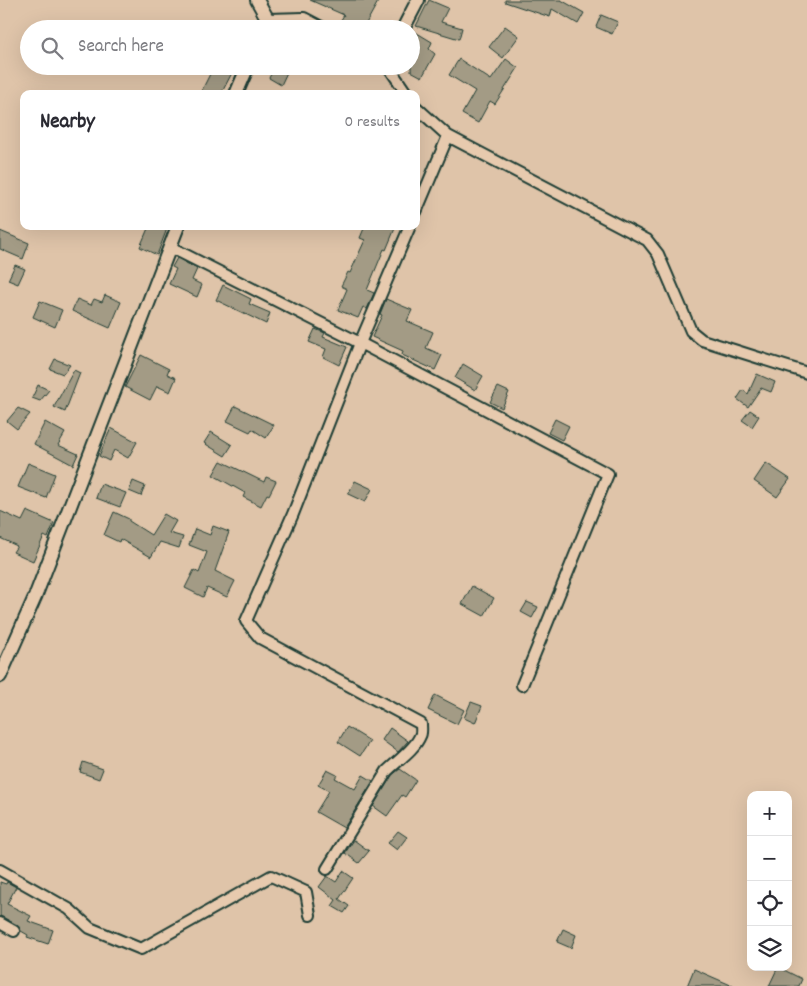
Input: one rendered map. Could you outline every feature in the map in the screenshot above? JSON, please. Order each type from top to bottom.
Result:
[{"type":"street","points":[[257,0],[264,20]]},
{"type":"street","points":[[408,20],[418,0]]},
{"type":"street","points":[[238,90],[244,75]]},
{"type":"street","points":[[394,75],[404,90]]},
{"type":"street","points":[[420,111],[448,136],[647,240],[658,254],[691,331],[702,340],[807,373]]},
{"type":"street","points":[[420,202],[448,136]]},
{"type":"street","points":[[0,676],[35,597],[176,230]]},
{"type":"street","points":[[327,869],[387,771],[413,748],[421,736],[421,724],[260,638],[246,621],[293,514],[360,343],[408,230]]},
{"type":"street","points":[[170,247],[360,343],[608,474],[522,684]]},
{"type":"street","points":[[0,870],[70,909],[90,928],[141,948],[271,876],[306,892],[310,915]]},
{"type":"street","points":[[0,923],[14,931]]},
{"type":"building","points":[[310,0],[379,0],[368,20],[341,20],[344,15]]},
{"type":"building","points":[[429,0],[448,8],[441,22],[462,28],[459,39],[420,27],[419,20]]},
{"type":"building","points":[[505,0],[561,0],[584,13],[578,24],[552,9],[550,17],[505,2]]},
{"type":"building","points":[[601,15],[618,22],[612,34],[596,27]]},
{"type":"building","points":[[505,26],[519,36],[503,58],[489,47]]},
{"type":"building","points":[[420,35],[432,42],[429,49],[435,54],[422,77],[418,75],[420,75]]},
{"type":"building","points":[[459,59],[491,80],[506,59],[518,68],[495,104],[490,101],[478,123],[462,114],[475,91],[449,75]]},
{"type":"building","points":[[210,75],[231,75],[223,90],[202,90]]},
{"type":"building","points":[[270,75],[286,75],[281,85],[269,78]]},
{"type":"building","points":[[147,230],[166,230],[157,255],[140,247]]},
{"type":"building","points":[[363,230],[394,230],[386,250],[384,249],[367,290],[374,293],[367,309],[363,307],[358,318],[338,310],[347,289],[341,286],[348,272],[350,273],[365,240],[360,238]]},
{"type":"building","points":[[0,231],[29,243],[23,259],[0,249]]},
{"type":"building","points":[[177,258],[197,269],[192,280],[202,285],[197,297],[169,284],[176,269],[172,267]]},
{"type":"building","points":[[15,265],[25,269],[18,284],[8,280]]},
{"type":"building","points":[[223,285],[251,299],[249,304],[270,313],[266,324],[216,300]]},
{"type":"building","points":[[105,295],[121,302],[110,328],[72,311],[77,299],[91,305],[94,299],[102,302]]},
{"type":"building","points":[[386,299],[412,310],[407,321],[433,332],[426,348],[442,355],[435,370],[402,355],[403,351],[372,337],[382,315],[380,314]]},
{"type":"building","points":[[40,301],[62,310],[55,327],[33,317]]},
{"type":"building","points":[[315,329],[325,333],[323,337],[347,347],[339,365],[323,357],[326,349],[309,342]]},
{"type":"building","points":[[141,355],[169,369],[167,374],[176,378],[170,392],[157,386],[150,400],[125,387]]},
{"type":"building","points":[[55,359],[70,365],[63,374],[50,369]]},
{"type":"building","points":[[463,364],[483,376],[475,390],[455,378]]},
{"type":"building","points":[[74,370],[80,373],[65,412],[54,407]]},
{"type":"building","points":[[757,374],[775,382],[771,392],[761,388],[748,407],[737,399],[743,390],[748,394]]},
{"type":"building","points":[[38,385],[49,390],[40,401],[32,398]]},
{"type":"building","points":[[498,387],[509,392],[502,408],[490,402]]},
{"type":"building","points":[[235,406],[274,425],[266,438],[252,429],[250,432],[227,421]]},
{"type":"building","points":[[18,408],[30,414],[17,429],[7,421]]},
{"type":"building","points":[[750,410],[759,416],[752,427],[742,420]]},
{"type":"building","points":[[555,419],[569,426],[562,440],[548,433]]},
{"type":"building","points":[[45,422],[65,433],[58,445],[78,454],[73,465],[34,444]]},
{"type":"building","points":[[111,428],[137,442],[128,458],[114,450],[109,461],[99,456]]},
{"type":"building","points":[[211,432],[232,445],[225,456],[204,443]]},
{"type":"building","points":[[221,461],[264,482],[266,477],[276,481],[261,506],[243,497],[245,493],[213,475]]},
{"type":"building","points":[[28,463],[55,474],[46,498],[18,487]]},
{"type":"building","points":[[766,463],[790,479],[777,497],[754,481]]},
{"type":"building","points":[[133,481],[145,486],[141,496],[129,491]]},
{"type":"building","points":[[355,481],[372,489],[365,502],[348,494]]},
{"type":"building","points":[[101,484],[126,493],[120,507],[96,498]]},
{"type":"building","points":[[0,511],[22,521],[27,511],[54,523],[48,538],[44,536],[33,561],[13,552],[17,546],[0,538]]},
{"type":"building","points":[[114,512],[129,519],[129,521],[151,535],[164,514],[176,521],[169,533],[183,537],[179,548],[160,542],[151,557],[120,539],[119,542],[104,535]]},
{"type":"building","points":[[213,526],[229,532],[215,571],[235,581],[227,597],[207,588],[203,597],[185,588],[194,570],[199,573],[207,552],[189,545],[195,529],[210,535]]},
{"type":"building","points":[[472,586],[494,598],[484,616],[462,604]]},
{"type":"building","points":[[527,602],[538,607],[532,618],[521,612]]},
{"type":"building","points":[[435,695],[464,710],[457,724],[428,710]]},
{"type":"building","points":[[471,702],[482,706],[475,723],[464,718]]},
{"type":"building","points":[[347,727],[370,741],[360,756],[338,742]]},
{"type":"building","points":[[390,728],[408,741],[398,752],[382,740]]},
{"type":"building","points":[[83,762],[103,769],[99,779],[80,772]]},
{"type":"building","points":[[400,769],[416,780],[405,797],[402,795],[387,816],[373,806],[392,775]]},
{"type":"building","points":[[327,770],[337,775],[335,778],[355,789],[363,775],[373,781],[344,828],[316,812],[329,791],[318,785]]},
{"type":"building","points":[[398,831],[407,837],[397,850],[388,843]]},
{"type":"building","points":[[354,840],[369,851],[359,863],[345,853]]},
{"type":"building","points":[[343,871],[353,878],[339,899],[349,906],[344,913],[332,906],[336,900],[319,887],[327,876],[336,882]]},
{"type":"building","points":[[0,882],[6,884],[7,882],[16,887],[7,904],[31,916],[28,921],[53,930],[48,944],[27,937],[28,935],[21,931],[17,925],[0,916]]},
{"type":"building","points":[[563,929],[576,935],[571,948],[557,942]]},
{"type":"building","points":[[694,969],[733,986],[687,986]]},
{"type":"building","points":[[776,971],[786,971],[802,979],[799,986],[769,986]]}]
